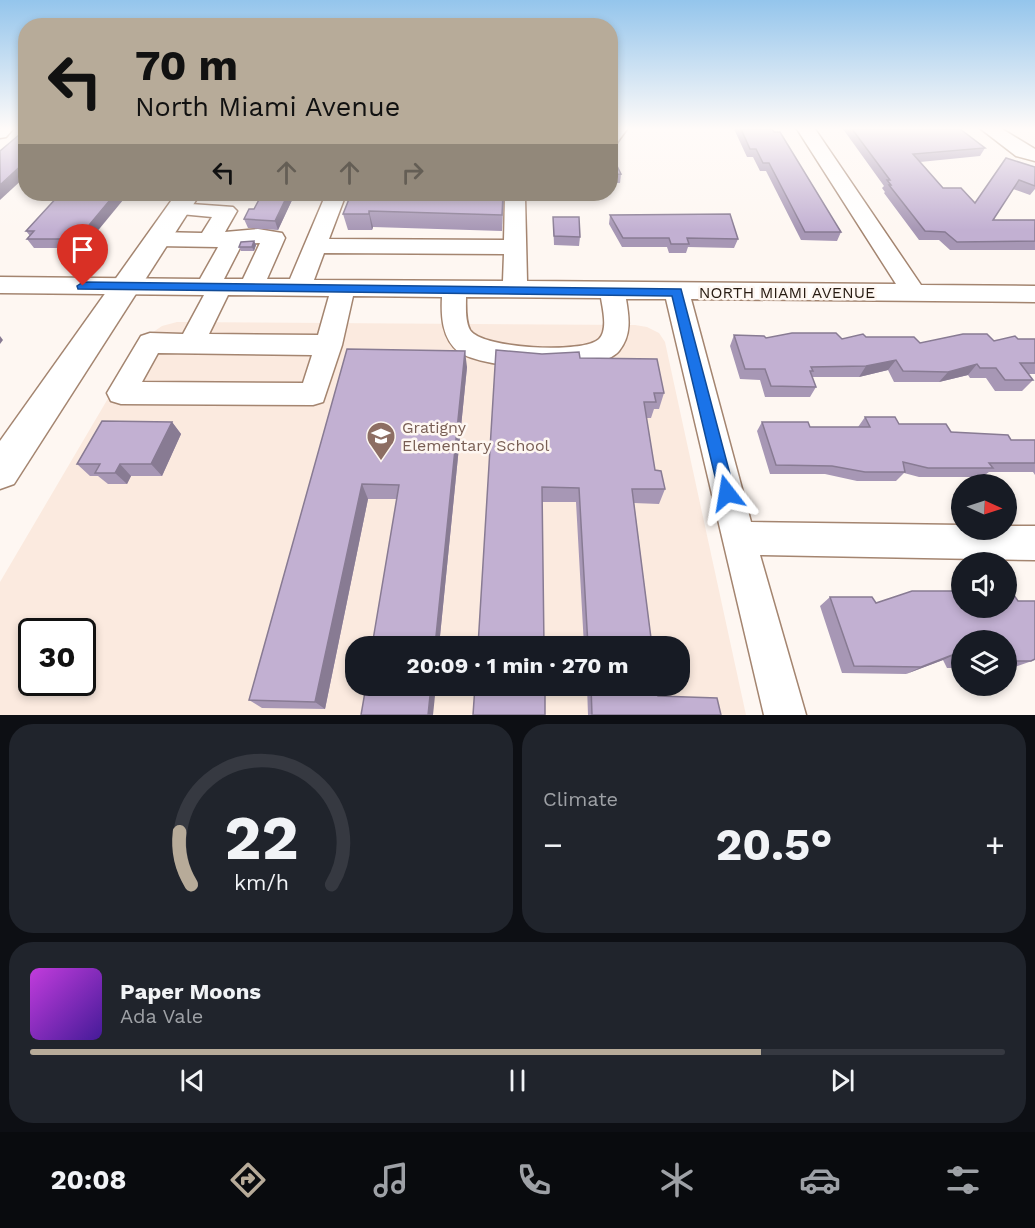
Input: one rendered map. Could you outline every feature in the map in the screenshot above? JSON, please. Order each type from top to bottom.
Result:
[{"type":"main road","points":[[0,472],[182,201]]},
{"type":"street","points":[[828,162],[914,293]]},
{"type":"street","points":[[182,201],[226,211],[209,240]]},
{"type":"street","points":[[299,288],[333,201]]},
{"type":"street","points":[[515,201],[513,247],[515,290]]},
{"type":"street","points":[[157,239],[209,240],[246,236],[274,238],[251,288]]},
{"type":"street","points":[[191,343],[233,239]]},
{"type":"street","points":[[315,246],[513,247]]},
{"type":"street","name":"NORTH MIAMI AVENUE","points":[[0,285],[1035,294]]},
{"type":"street","points":[[328,345],[150,343],[121,393],[313,394],[328,345],[343,288]]},
{"type":"street","points":[[454,290],[458,334],[465,343],[474,348],[490,354],[589,356],[601,353],[611,345],[616,333],[612,291]]},
{"type":"street","points":[[677,292],[785,715]]},
{"type":"street","points":[[738,538],[1035,543]]},
{"type":"shaded area","name":"Gratigny Elementary School","points":[[177,322],[635,325],[647,327],[659,333],[665,342],[746,715],[0,715],[0,582],[143,339],[162,326]]},
{"type":"building","points":[[0,162],[18,162],[18,168],[0,185]]},
{"type":"building","points":[[799,162],[841,232],[805,232],[769,163],[763,163]]},
{"type":"building","points":[[877,162],[920,162],[943,188],[961,188],[975,203],[1003,162],[1020,162],[1035,167],[1035,186],[1019,180],[993,220],[1035,220],[1035,241],[957,242],[945,232],[925,231],[889,185],[891,185],[887,180],[890,180]]},
{"type":"building","points":[[54,201],[109,201],[85,230],[78,230],[70,239],[27,239],[34,231],[26,231]]},
{"type":"building","points":[[258,201],[285,201],[275,221],[244,219],[249,209],[254,209]]},
{"type":"building","points":[[348,201],[503,201],[502,215],[369,211],[369,214],[343,214]]},
{"type":"building","points":[[730,214],[738,239],[687,238],[689,244],[671,244],[669,238],[623,238],[610,215]]},
{"type":"building","points":[[553,217],[579,217],[580,237],[554,236]]},
{"type":"building","points":[[254,241],[252,247],[239,247],[241,242]]},
{"type":"building","points":[[792,333],[836,333],[842,339],[863,334],[866,337],[914,337],[920,343],[963,334],[987,334],[994,341],[1015,336],[1018,339],[1035,339],[1035,363],[1020,363],[1033,380],[1005,380],[996,368],[980,368],[977,364],[948,372],[903,371],[896,360],[866,366],[811,367],[813,371],[810,371],[816,387],[771,386],[765,369],[745,369],[734,335],[764,336],[766,338]]},
{"type":"building","points":[[347,349],[465,351],[436,636],[374,636],[399,485],[362,484],[315,702],[249,700]]},
{"type":"building","points":[[496,350],[542,354],[579,352],[580,358],[657,359],[664,393],[654,393],[656,402],[644,402],[655,470],[661,471],[665,489],[632,489],[651,636],[587,636],[579,488],[542,487],[544,636],[479,636]]},
{"type":"building","points":[[865,417],[895,417],[899,424],[946,424],[951,432],[1008,435],[1011,440],[1035,440],[1035,463],[989,463],[993,468],[928,468],[903,462],[905,472],[865,472],[832,466],[776,465],[762,422],[808,422],[810,427],[870,427]]},
{"type":"building","points":[[102,421],[172,422],[151,464],[120,464],[115,473],[95,473],[100,464],[77,464]]},
{"type":"building","points":[[912,591],[951,591],[951,618],[1017,618],[1017,600],[1035,601],[1035,659],[1017,661],[1017,630],[951,630],[951,655],[921,667],[854,666],[830,597],[872,597],[876,603]]},
{"type":"building","points":[[364,696],[430,696],[428,715],[361,715]]},
{"type":"building","points":[[474,696],[545,696],[545,715],[473,715]]},
{"type":"building","points":[[591,696],[717,698],[721,715],[592,715]]},
{"type":"place","name":"Gratigny Elementary School","points":[[381,462]]},
{"type":"route","points":[[83,286],[677,292],[727,493]]}]
